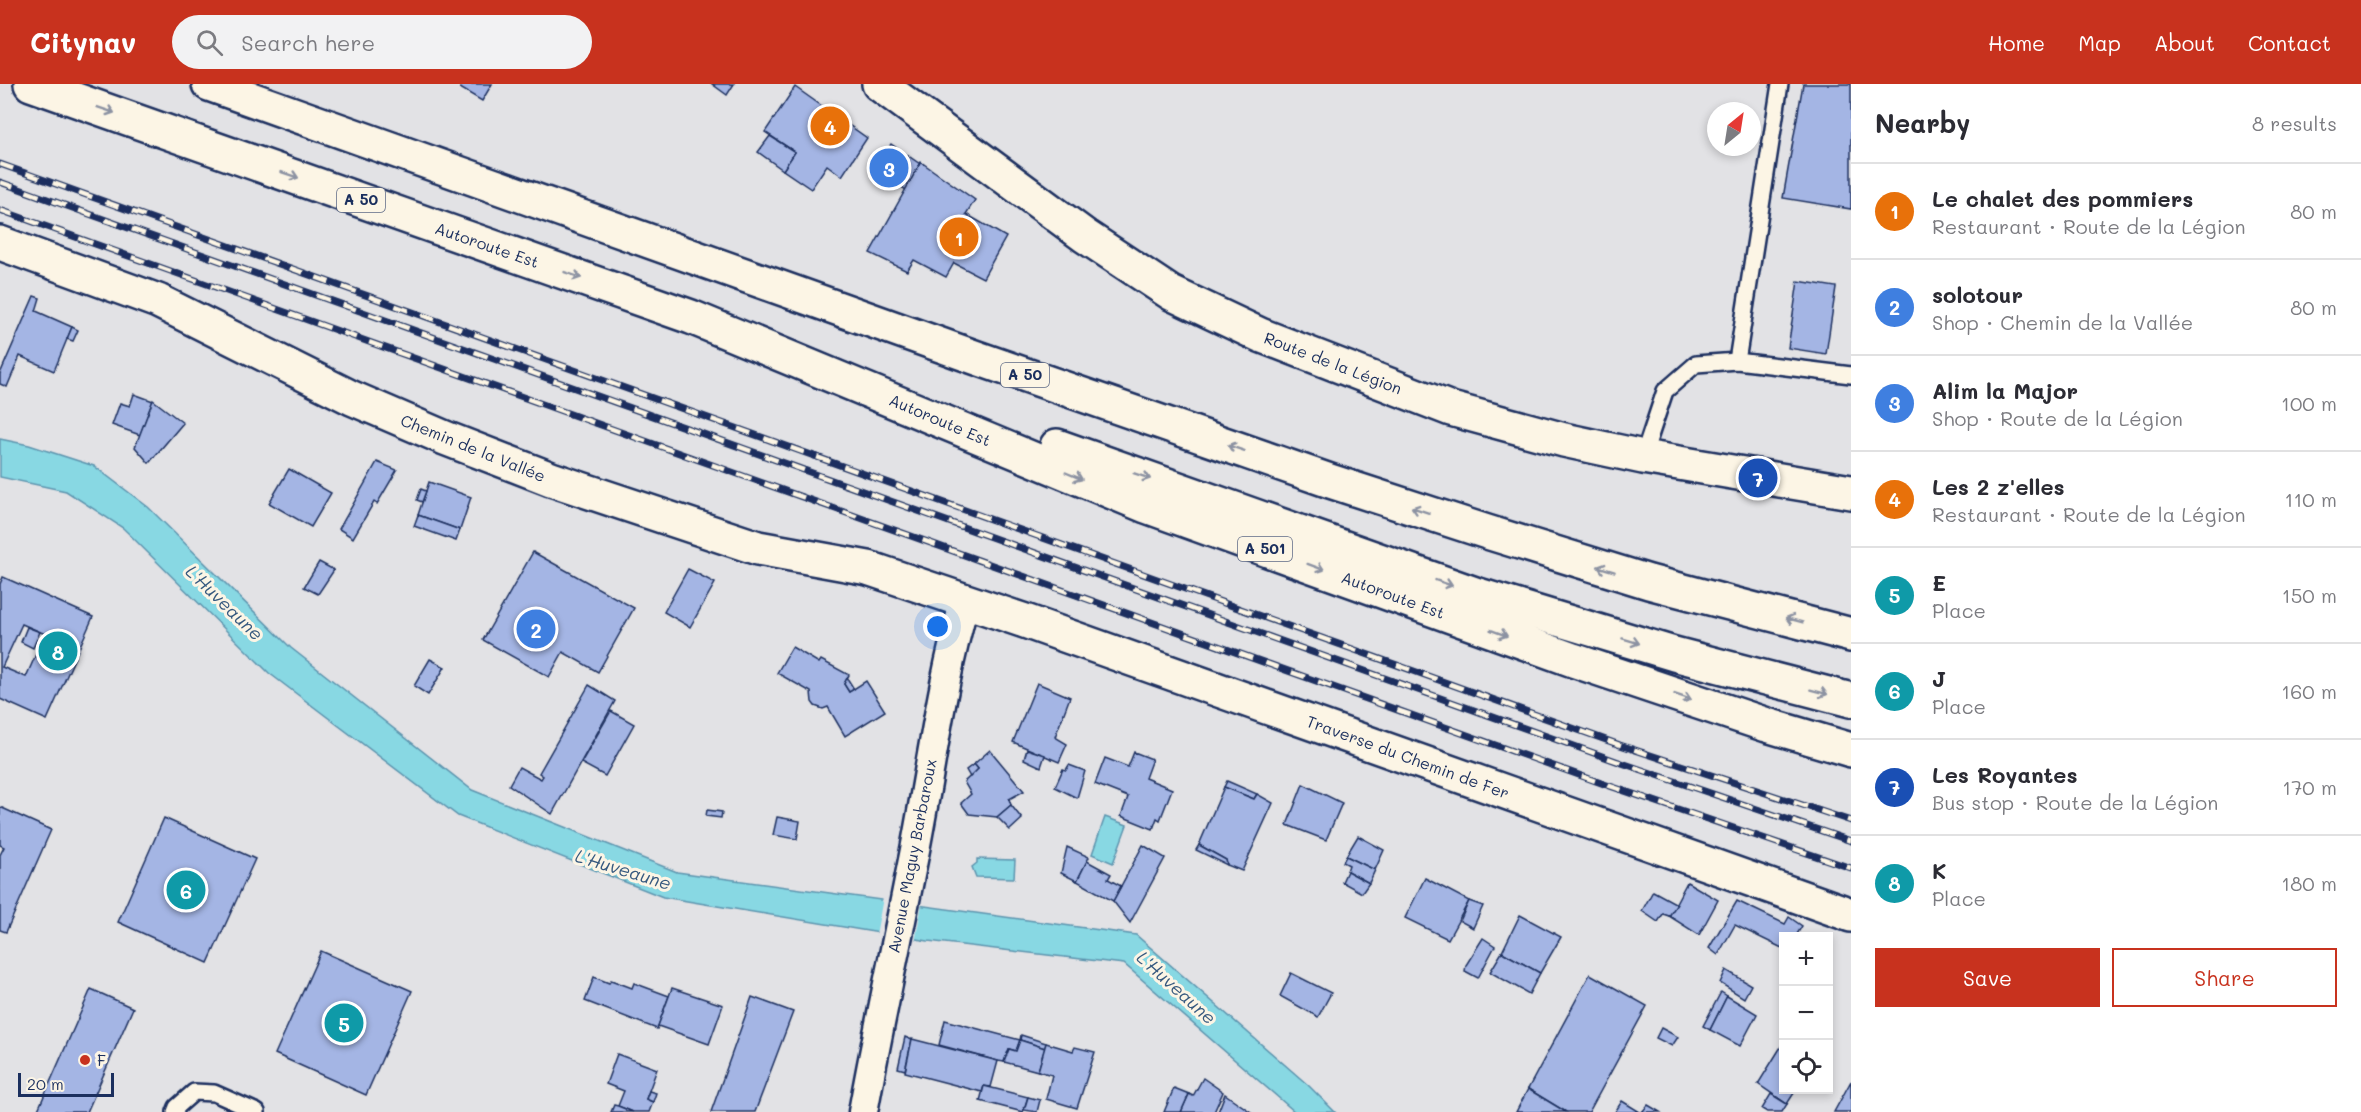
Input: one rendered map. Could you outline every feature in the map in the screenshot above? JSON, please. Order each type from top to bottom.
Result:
[{"type":"main road","name":"Autoroute Est","points":[[31,84],[691,317],[1146,506],[1573,660],[1767,725],[1851,750]]},
{"type":"main road","name":"A 50","points":[[209,84],[1330,481],[1648,582],[1851,635]]},
{"type":"main road","name":"Route de la Légion","points":[[879,84],[1085,237],[1171,293],[1260,335],[1451,409],[1564,440],[1643,458],[1851,492]]},
{"type":"main road","name":"Chemin de la Vallée","points":[[0,243],[158,301],[352,398],[445,438],[551,479],[758,548],[868,568],[965,601]]},
{"type":"main road","name":"A 50","points":[[691,317],[1475,594],[1674,654],[1851,700]]},
{"type":"main road","name":"Traverse du Chemin de Fer","points":[[965,601],[1851,915]]},
{"type":"street","name":"Avenue Maguy Barbaroux","points":[[863,1112],[912,865],[951,648],[965,601]]},
{"type":"lane","points":[[1737,361],[1780,84]]},
{"type":"lane","points":[[1643,458],[1665,391],[1696,364],[1737,361],[1851,375]]},
{"type":"lane","points":[[175,1112],[177,1107],[194,1092],[214,1093],[257,1112]]},
{"type":"water","name":"L'Huveaune","points":[[0,439],[29,445],[94,466],[148,507],[291,648],[472,790],[677,872],[1136,935],[1308,1085],[1335,1112],[1295,1112],[1124,964],[928,941],[663,897],[458,816],[269,673],[123,528],[66,491],[0,477]]},
{"type":"water","points":[[1105,817],[1127,825],[1113,863],[1092,854]]},
{"type":"water","points":[[977,859],[1015,860],[1014,878],[976,877],[972,867],[977,863]]},
{"type":"pier","points":[[883,898],[922,904],[915,942],[876,935]]},
{"type":"building","points":[[462,84],[492,84],[482,101],[460,88]]},
{"type":"building","points":[[712,84],[734,84],[727,95]]},
{"type":"building","points":[[1803,84],[1851,84],[1851,209],[1783,198]]},
{"type":"building","points":[[795,87],[867,138],[842,176],[827,165],[811,189],[783,170],[795,152],[765,132]]},
{"type":"building","points":[[770,136],[795,152],[783,170],[758,152]]},
{"type":"building","points":[[891,144],[920,164],[906,190],[875,169]]},
{"type":"building","points":[[921,162],[975,200],[966,214],[1006,237],[983,278],[954,263],[946,277],[914,260],[907,271],[870,253]]},
{"type":"building","points":[[1798,281],[1836,287],[1826,354],[1788,348]]},
{"type":"building","points":[[34,296],[40,298],[36,311],[72,327],[54,371],[20,356],[7,387],[0,384],[0,374]]},
{"type":"building","points":[[72,327],[78,330],[73,341],[67,339]]},
{"type":"building","points":[[134,394],[153,401],[140,435],[112,425],[120,403],[130,406]]},
{"type":"building","points":[[153,400],[183,423],[149,463],[135,447]]},
{"type":"building","points":[[377,462],[397,470],[377,504],[374,502],[353,538],[339,529]]},
{"type":"building","points":[[289,469],[331,493],[311,527],[269,503]]},
{"type":"building","points":[[429,482],[471,497],[460,530],[418,515]]},
{"type":"building","points":[[421,489],[426,491],[422,502],[417,500]]},
{"type":"building","points":[[418,515],[460,530],[456,541],[414,526]]},
{"type":"building","points":[[533,552],[634,608],[598,672],[563,652],[549,677],[483,640]]},
{"type":"building","points":[[319,562],[334,570],[318,594],[304,587]]},
{"type":"building","points":[[688,569],[715,583],[690,627],[664,612]]},
{"type":"building","points":[[3,577],[93,617],[47,720],[0,699],[0,584]],"holes":[[[22,624],[45,634],[26,677],[2,667]]]},
{"type":"building","points":[[27,627],[40,632],[33,648],[21,642]]},
{"type":"building","points":[[792,647],[819,663],[821,660],[849,675],[844,684],[849,692],[866,681],[885,711],[845,736],[828,707],[823,709],[815,706],[811,692],[777,673]]},
{"type":"building","points":[[430,659],[445,667],[428,695],[414,686]]},
{"type":"building","points":[[847,678],[854,689],[849,692],[844,684]]},
{"type":"building","points":[[1037,683],[1070,697],[1055,737],[1067,744],[1059,762],[1013,742]]},
{"type":"building","points":[[589,685],[615,701],[552,814],[509,785],[519,767],[541,779],[543,776],[539,773]]},
{"type":"building","points":[[611,711],[634,724],[605,776],[581,763]]},
{"type":"building","points":[[1027,749],[1045,755],[1041,767],[1024,759]]},
{"type":"building","points":[[990,750],[1024,791],[1009,799],[1011,805],[997,817],[969,814],[961,803],[971,794],[964,782],[978,769],[974,764]]},
{"type":"building","points":[[1134,752],[1152,759],[1145,778],[1172,789],[1160,820],[1157,818],[1153,829],[1121,816],[1128,797],[1095,784],[1105,758],[1128,767]]},
{"type":"building","points":[[974,764],[978,769],[970,777],[966,770]]},
{"type":"building","points":[[1069,765],[1085,771],[1077,798],[1055,787],[1063,769],[1066,770]]},
{"type":"building","points":[[1227,781],[1257,794],[1254,799],[1224,787]]},
{"type":"building","points":[[1303,784],[1342,803],[1326,840],[1287,825]]},
{"type":"building","points":[[1224,787],[1254,799],[1257,794],[1273,803],[1242,871],[1227,865],[1226,860],[1199,845]]},
{"type":"building","points":[[1011,805],[1022,819],[1010,830],[997,817]]},
{"type":"building","points":[[0,807],[51,830],[6,932],[0,930],[0,855],[4,847],[0,845]]},
{"type":"building","points":[[707,810],[722,812],[721,818],[706,816]]},
{"type":"building","points":[[777,817],[800,821],[797,839],[773,835]]},
{"type":"building","points":[[164,818],[255,859],[208,963],[118,922]]},
{"type":"building","points":[[1358,836],[1384,850],[1375,870],[1346,856]]},
{"type":"building","points":[[1143,845],[1165,858],[1130,923],[1113,901]]},
{"type":"building","points":[[1199,845],[1226,860],[1227,865],[1196,850]]},
{"type":"building","points":[[1067,847],[1089,857],[1077,881],[1061,873]]},
{"type":"building","points":[[1346,856],[1375,870],[1369,883],[1347,871],[1349,865],[1343,862]]},
{"type":"building","points":[[1087,861],[1111,874],[1108,879],[1121,886],[1113,901],[1077,881]]},
{"type":"building","points":[[1347,871],[1369,883],[1362,893],[1342,882]]},
{"type":"building","points":[[1425,878],[1469,901],[1448,939],[1405,918]]},
{"type":"building","points":[[1687,882],[1718,900],[1699,935],[1669,916]]},
{"type":"building","points":[[1653,891],[1677,904],[1669,916],[1663,914],[1658,922],[1642,911]]},
{"type":"building","points":[[1469,901],[1483,906],[1473,928],[1460,921]]},
{"type":"building","points":[[1737,901],[1785,924],[1789,917],[1802,926],[1798,932],[1779,932],[1779,947],[1735,925],[1718,955],[1709,948]]},
{"type":"building","points":[[1520,915],[1561,937],[1540,973],[1502,952]]},
{"type":"building","points":[[1483,938],[1495,946],[1478,978],[1465,971],[1466,965]]},
{"type":"building","points":[[321,951],[412,991],[366,1095],[275,1054]]},
{"type":"building","points":[[1502,952],[1540,973],[1529,994],[1490,972]]},
{"type":"building","points":[[1726,970],[1751,985],[1744,998],[1720,983]]},
{"type":"building","points":[[1291,973],[1331,993],[1318,1017],[1280,996]]},
{"type":"building","points":[[1590,974],[1647,1006],[1589,1112],[1566,1112],[1528,1089]]},
{"type":"building","points":[[594,977],[609,983],[611,980],[632,988],[634,983],[669,996],[657,1029],[585,1001]]},
{"type":"building","points":[[672,988],[723,1005],[709,1044],[658,1026]]},
{"type":"building","name":"F","points":[[91,989],[133,1008],[87,1112],[37,1112]]},
{"type":"building","points":[[1721,992],[1727,996],[1710,1030],[1703,1026]]},
{"type":"building","points":[[1727,996],[1757,1014],[1740,1046],[1710,1030]]},
{"type":"building","points":[[752,997],[793,1012],[755,1112],[711,1112]]},
{"type":"building","points":[[945,1020],[1020,1040],[1016,1051],[1009,1049],[1004,1062],[998,1061],[939,1045]]},
{"type":"building","points":[[1661,1028],[1678,1037],[1672,1046],[1656,1038]]},
{"type":"building","points":[[1021,1035],[1046,1043],[1045,1048],[1020,1040]]},
{"type":"building","points":[[905,1037],[912,1040],[905,1070],[898,1068]]},
{"type":"building","points":[[912,1039],[998,1061],[991,1087],[984,1086],[982,1092],[905,1072]]},
{"type":"building","points":[[1020,1040],[1045,1048],[1038,1071],[1004,1062],[1009,1049],[1016,1051]]},
{"type":"building","points":[[1046,1043],[1073,1051],[1075,1047],[1095,1052],[1077,1108],[1046,1099],[1052,1075],[1038,1071]]},
{"type":"building","points":[[1779,1050],[1779,1094],[1793,1094],[1787,1104],[1758,1084]]},
{"type":"building","points":[[617,1054],[657,1069],[646,1099],[653,1102],[649,1112],[633,1112],[618,1106],[624,1091],[606,1084]]},
{"type":"building","points":[[1203,1078],[1223,1092],[1214,1112],[1181,1112],[1189,1094],[1193,1096]]},
{"type":"building","points":[[1851,1081],[1851,1112],[1834,1112]]},
{"type":"building","points":[[984,1086],[1028,1097],[1023,1112],[980,1101]]},
{"type":"building","points":[[1174,1088],[1189,1094],[1181,1112],[1164,1112]]},
{"type":"building","points":[[1528,1089],[1566,1112],[1516,1112]]},
{"type":"building","points":[[649,1091],[656,1093],[653,1102],[646,1099]]},
{"type":"building","points":[[1225,1094],[1251,1112],[1218,1112]]},
{"type":"building","points":[[1771,1094],[1787,1104],[1782,1112],[1767,1112],[1762,1109]]},
{"type":"building","points":[[1028,1097],[1040,1100],[1037,1112],[1024,1110]]},
{"type":"building","points":[[1622,1101],[1640,1112],[1615,1112]]},
{"type":"building","points":[[614,1105],[618,1106],[633,1112],[611,1112]]},
{"type":"building","points":[[1648,1105],[1660,1112],[1642,1112]]},
{"type":"railway","points":[[0,164],[1620,745],[1851,821]]},
{"type":"railway","points":[[0,182],[1616,761],[1851,841]]},
{"type":"railway","points":[[0,210],[1604,784],[1851,868]]},
{"type":"place","name":"Les 2 z'elles","points":[[830,126]]},
{"type":"place","name":"Alim la Major","points":[[889,168]]},
{"type":"place","name":"Le chalet des pommiers","points":[[959,237]]},
{"type":"place","name":"Les Royantes","points":[[1758,478]]},
{"type":"place","name":"solotour","points":[[536,629]]},
{"type":"place","name":"K","points":[[58,651]]},
{"type":"place","name":"J","points":[[186,890]]},
{"type":"place","name":"E","points":[[344,1023]]},
{"type":"place","name":"F","points":[[85,1060]]}]
